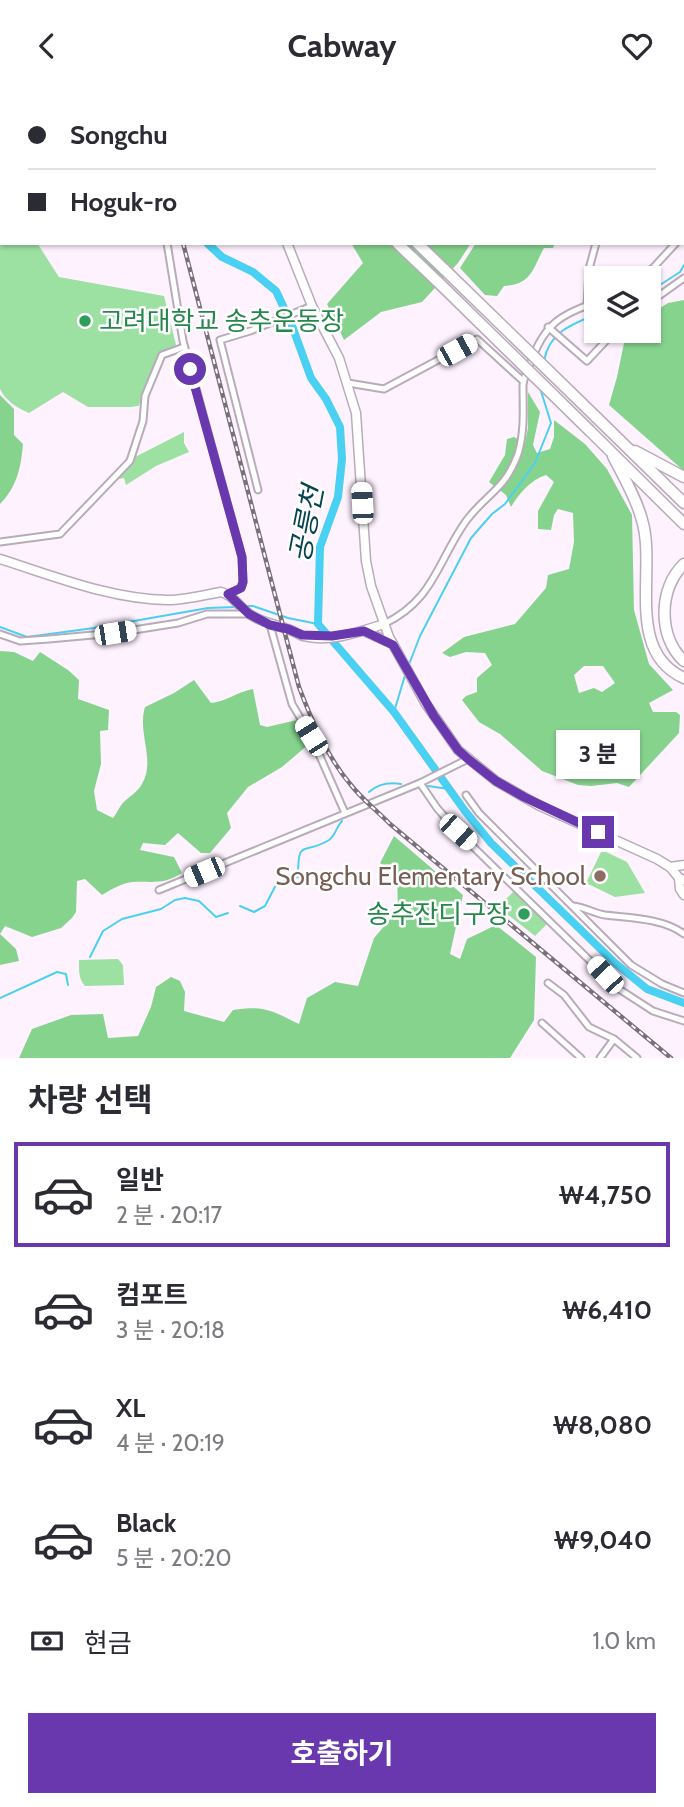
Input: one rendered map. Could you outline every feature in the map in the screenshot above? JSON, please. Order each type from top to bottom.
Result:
[{"type":"highway","points":[[399,245],[684,524]]},
{"type":"highway","points":[[419,245],[684,503]]},
{"type":"highway","points":[[625,446],[684,477]]},
{"type":"highway","points":[[613,456],[643,520],[647,551],[647,627],[655,651],[675,674],[684,678]]},
{"type":"highway","points":[[684,564],[668,586],[664,614],[668,638],[684,661]]},
{"type":"street","points":[[167,245],[184,347],[242,557],[243,582],[241,588],[230,595]]},
{"type":"street","points":[[288,245],[312,306],[339,358],[359,426],[366,561],[384,624],[393,645],[442,729],[468,759],[496,781],[538,805],[670,867],[681,879],[680,889],[684,895]]},
{"type":"street","points":[[590,266],[595,245]]},
{"type":"street","points":[[655,266],[674,245]]},
{"type":"street","points":[[661,294],[684,278]]},
{"type":"street","points":[[258,490],[220,340],[312,306]]},
{"type":"street","points":[[0,559],[127,596],[170,600],[221,592],[230,595],[249,614],[270,625],[302,635],[345,635],[384,624],[399,617],[426,593],[466,522],[505,481],[522,442],[523,381],[539,339],[548,327],[584,308]]},
{"type":"street","points":[[548,327],[587,361],[604,343]]},
{"type":"street","points":[[348,383],[384,389],[477,339],[523,381]]},
{"type":"street","points":[[0,542],[60,534],[130,461],[143,421],[145,396],[162,355],[184,347]]},
{"type":"street","points":[[0,634],[20,641],[49,639],[115,633],[178,623],[207,614],[249,614]]},
{"type":"street","points":[[270,625],[292,704],[311,736],[345,813]]},
{"type":"street","points":[[364,631],[393,645]]},
{"type":"street","points":[[159,890],[420,783],[468,759]]},
{"type":"street","points":[[420,783],[458,832],[619,989],[653,1010],[684,1021]]},
{"type":"street","points":[[466,795],[479,813],[640,972],[684,993]]},
{"type":"street","points":[[670,867],[684,866]]},
{"type":"street","points":[[573,906],[670,926],[684,934]]},
{"type":"street","points":[[548,983],[564,995],[589,1027],[614,1039],[637,1058]]},
{"type":"street","points":[[542,1023],[581,1058]]},
{"type":"street","points":[[600,1058],[614,1039]]},
{"type":"green space","name":"고려대학교 송추운동장","points":[[0,245],[38,245],[59,277],[164,296],[176,345],[161,353],[139,406],[88,407],[63,392],[29,413],[12,403],[0,389]]},
{"type":"green space","points":[[352,245],[470,245],[458,263],[422,302],[381,312],[344,340],[327,304],[363,263]]},
{"type":"green space","points":[[475,245],[554,245],[553,248],[544,248],[526,279],[504,286],[497,296],[485,295],[460,268]]},
{"type":"green space","points":[[684,300],[684,471],[609,405],[624,343],[661,343],[661,307]]},
{"type":"green space","points":[[528,392],[540,412],[533,445],[537,453],[550,449],[554,437],[554,420],[585,444],[607,469],[632,515],[634,610],[649,664],[673,690],[649,703],[653,712],[676,712],[680,715],[679,733],[629,787],[617,783],[578,785],[542,771],[500,734],[479,722],[462,700],[477,692],[477,678],[492,665],[485,653],[466,652],[450,657],[442,653],[464,637],[515,624],[546,588],[548,575],[569,569],[574,542],[573,513],[558,509],[551,530],[538,529],[538,511],[554,482],[546,475],[535,480],[521,492],[511,507],[506,495],[489,482],[505,455],[507,439],[514,437],[525,443],[528,428]],"holes":[[[584,666],[603,666],[615,683],[602,692],[594,688],[579,693],[574,675]]]},
{"type":"green space","points":[[0,395],[14,409],[14,435],[23,444],[17,476],[0,504]]},
{"type":"green space","points":[[184,432],[184,443],[189,452],[156,466],[126,485],[124,478],[114,480],[135,457]]},
{"type":"green space","points":[[0,651],[14,652],[33,661],[40,652],[79,680],[78,699],[109,710],[108,730],[100,731],[101,764],[94,791],[97,810],[113,818],[122,804],[140,787],[146,775],[147,756],[143,727],[145,707],[194,680],[211,703],[253,689],[260,725],[267,727],[297,720],[309,744],[282,767],[248,787],[227,813],[231,828],[210,853],[201,853],[178,833],[165,845],[143,843],[140,850],[174,857],[182,873],[164,881],[125,884],[102,895],[85,879],[77,881],[76,912],[61,928],[32,937],[5,926],[0,934]]},
{"type":"green space","points":[[394,836],[463,895],[450,954],[460,959],[467,939],[496,925],[536,957],[534,1020],[510,1058],[19,1058],[32,1029],[71,1015],[103,1014],[108,1038],[138,1036],[151,1007],[156,987],[171,977],[180,981],[185,992],[184,1011],[224,1022],[233,1010],[261,1009],[299,1024],[307,998],[335,982],[358,986],[374,938],[398,910],[397,875],[380,863]]},
{"type":"green space","points":[[602,850],[627,862],[645,893],[615,897],[586,883]]},
{"type":"green space","name":"송추잔디구장","points":[[516,889],[549,922],[535,936],[498,907]]},
{"type":"green space","points":[[0,934],[16,949],[19,961],[0,965]]},
{"type":"green space","points":[[118,959],[123,965],[124,985],[85,986],[80,977],[79,960]]},
{"type":"waterway","name":"공릉천","points":[[209,245],[222,257],[253,272],[276,291],[311,378],[326,399],[340,427],[342,459],[338,497],[320,547],[318,624],[394,712],[491,843],[614,962],[647,989],[684,1003]]},
{"type":"waterway","points":[[661,284],[680,272],[684,265]]},
{"type":"waterway","points":[[544,361],[556,336],[584,320]]},
{"type":"waterway","points":[[408,667],[420,636],[471,538],[492,514],[505,504],[535,463],[551,423],[540,388]]},
{"type":"waterway","points":[[245,606],[318,624]]},
{"type":"waterway","points":[[0,627],[27,637],[208,608],[236,607]]},
{"type":"waterway","points":[[394,712],[406,672]]},
{"type":"waterway","points":[[369,792],[384,784],[401,784]]},
{"type":"waterway","points":[[428,786],[449,789]]},
{"type":"waterway","points":[[240,906],[254,912],[265,906],[277,883],[298,877],[301,852],[329,840],[342,821]]},
{"type":"waterway","points":[[90,957],[103,931],[122,919],[161,909],[175,900],[185,898],[199,901],[216,917],[228,913]]},
{"type":"waterway","points":[[0,998],[57,972],[66,974],[68,985]]},
{"type":"railway","points":[[184,245],[299,687],[327,751],[355,790],[390,824],[671,1058]]},
{"type":"place","name":"고려대학교 송추운동장","points":[[85,321]]},
{"type":"place","name":"Songchu Elementary School","points":[[600,876]]},
{"type":"place","name":"송추잔디구장","points":[[524,914]]},
{"type":"route","points":[[190,369],[242,557],[241,588],[228,594],[249,614],[270,625],[302,635],[317,637],[364,631],[393,645],[426,704],[458,750],[496,781],[538,805],[598,832]]}]
